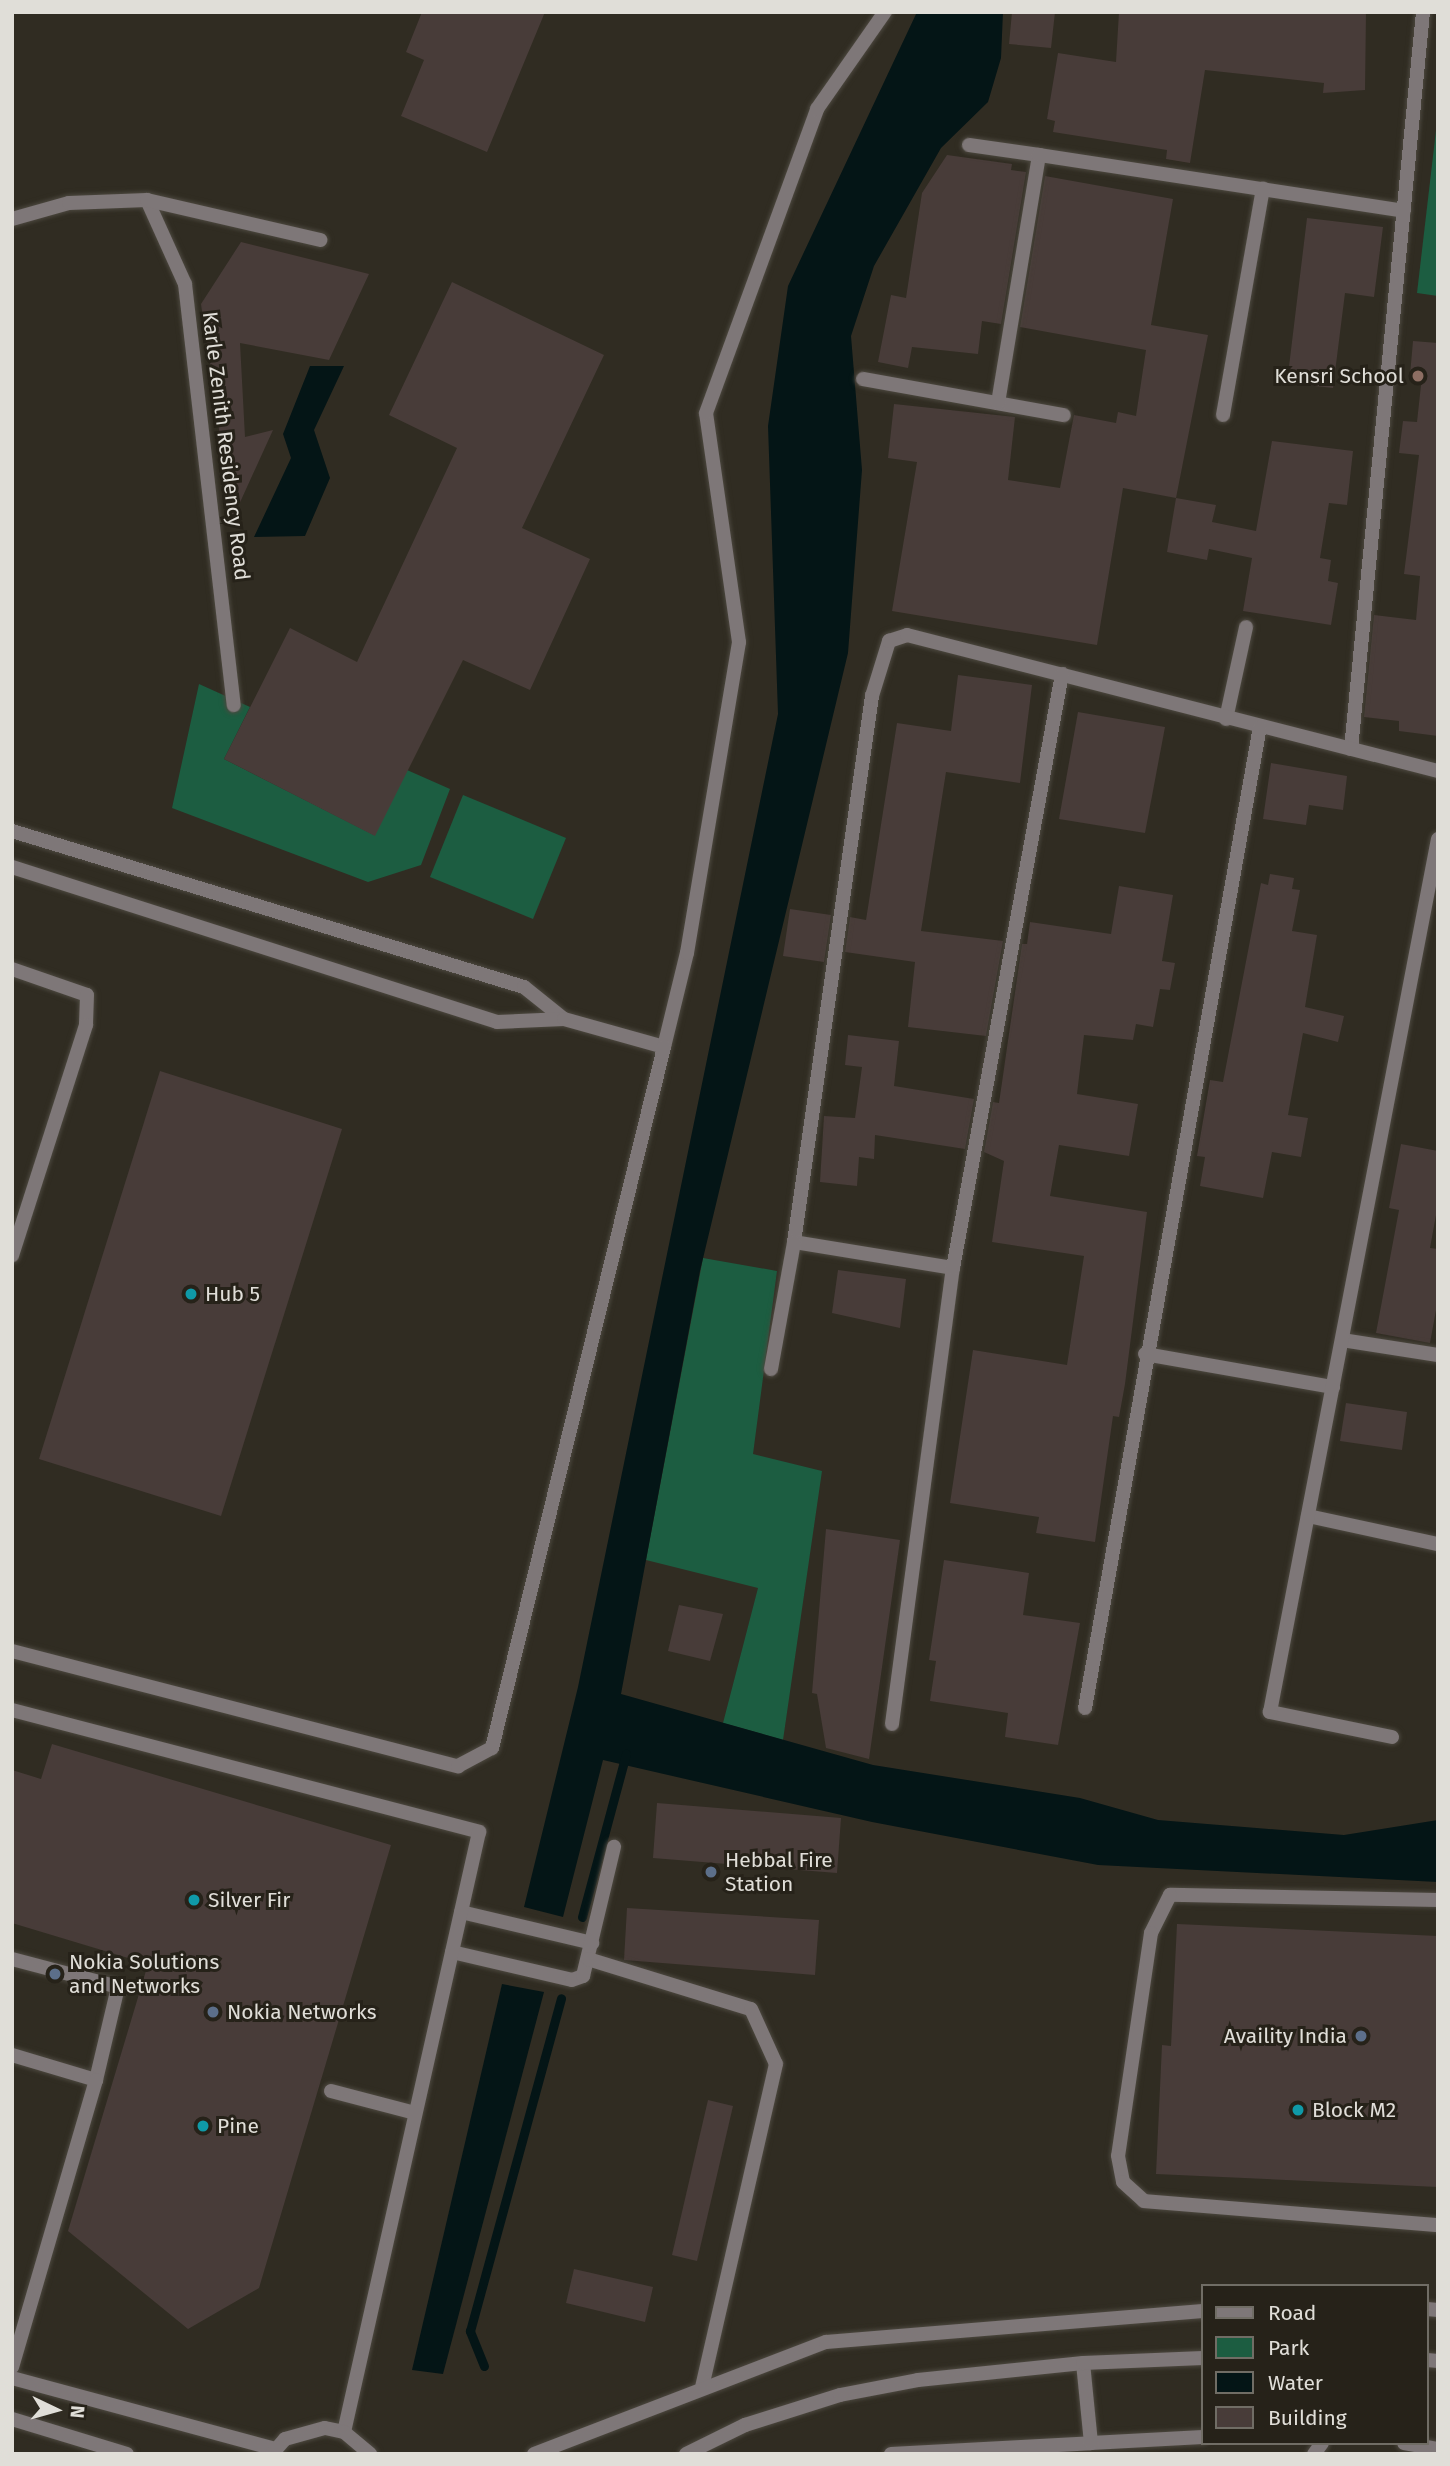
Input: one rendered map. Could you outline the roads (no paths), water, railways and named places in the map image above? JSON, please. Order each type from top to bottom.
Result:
[{"type":"street","points":[[12,1651],[458,1766],[492,1748],[687,953],[739,642],[706,413],[817,109],[885,12]]},
{"type":"street","points":[[1351,749],[1423,12]]},
{"type":"street","points":[[969,145],[1404,211]]},
{"type":"street","points":[[998,403],[1039,155]]},
{"type":"street","points":[[1223,415],[1263,189]]},
{"type":"street","points":[[12,219],[69,203],[147,200],[320,240]]},
{"type":"street","name":"Karle Zenith Residency Road","points":[[147,200],[185,284],[234,705]]},
{"type":"street","points":[[863,379],[1064,415]]},
{"type":"street","points":[[1226,719],[1246,627]]},
{"type":"street","points":[[771,1369],[794,1242],[872,695],[889,641],[907,635],[1226,719],[1438,771]]},
{"type":"street","points":[[891,1724],[953,1268],[1062,674]]},
{"type":"street","points":[[1085,1709],[1146,1354],[1261,727]]},
{"type":"street","points":[[12,831],[524,987],[564,1019]]},
{"type":"street","points":[[1392,1737],[1270,1712],[1438,839]]},
{"type":"street","points":[[12,867],[496,1022],[564,1019],[664,1047]]},
{"type":"street","points":[[12,969],[87,995],[86,1025],[12,1255]]},
{"type":"street","points":[[794,1242],[953,1268]]},
{"type":"street","points":[[1342,1340],[1438,1355]]},
{"type":"street","points":[[1146,1354],[1333,1387]]},
{"type":"street","points":[[1308,1516],[1438,1544]]},
{"type":"street","points":[[12,1710],[479,1832],[344,2432]]},
{"type":"street","points":[[452,1952],[572,1980],[583,1976],[614,1847]]},
{"type":"street","points":[[1438,1900],[1170,1895],[1151,1933],[1118,2156],[1123,2182],[1144,2201],[1438,2225]]},
{"type":"street","points":[[461,1912],[592,1943]]},
{"type":"street","points":[[12,1959],[118,1987],[96,2080],[12,2367]]},
{"type":"street","points":[[588,1959],[751,2009],[776,2064],[702,2386]]},
{"type":"street","points":[[12,2055],[96,2080]]},
{"type":"street","points":[[331,2091],[415,2113]]},
{"type":"street","points":[[534,2454],[702,2386],[825,2342],[1202,2311]]},
{"type":"street","points":[[687,2454],[745,2425],[839,2395],[918,2380],[1083,2363],[1202,2358]]},
{"type":"street","points":[[1083,2363],[1091,2443]]},
{"type":"street","points":[[12,2378],[274,2451],[304,2430],[344,2432],[370,2454]]},
{"type":"street","points":[[12,2419],[127,2454]]},
{"type":"street","points":[[891,2454],[1202,2437]]},
{"type":"street","points":[[1415,2445],[1438,2449]]},
{"type":"water","points":[[917,12],[1003,12],[1001,58],[988,102],[941,148],[874,266],[851,336],[862,470],[848,653],[700,1271],[621,1694],[873,1765],[1080,1798],[1158,1820],[1344,1835],[1438,1820],[1438,1882],[1098,1865],[872,1822],[603,1760],[563,1917],[524,1907],[578,1687],[778,714],[768,426],[788,286]]},
{"type":"water","points":[[310,366],[344,366],[314,430],[330,478],[305,536],[254,537],[291,458],[283,434]]},
{"type":"water","points":[[502,1984],[544,1992],[443,2374],[412,2370]]},
{"type":"waterway","points":[[582,1917],[626,1754]]},
{"type":"waterway","points":[[484,2366],[470,2331],[561,1998]]},
{"type":"place","name":"Kensri School","points":[[1418,376]]},
{"type":"place","name":"Hub 5","points":[[191,1294]]},
{"type":"place","name":"Hebbal Fire Station","points":[[711,1872]]},
{"type":"place","name":"Silver Fir","points":[[194,1900]]},
{"type":"place","name":"Nokia Solutions and Networks","points":[[55,1974]]},
{"type":"place","name":"Nokia Networks","points":[[213,2012]]},
{"type":"place","name":"Availity India","points":[[1361,2036]]},
{"type":"place","name":"Block M2","points":[[1298,2110]]},
{"type":"place","name":"Pine","points":[[203,2126]]}]
